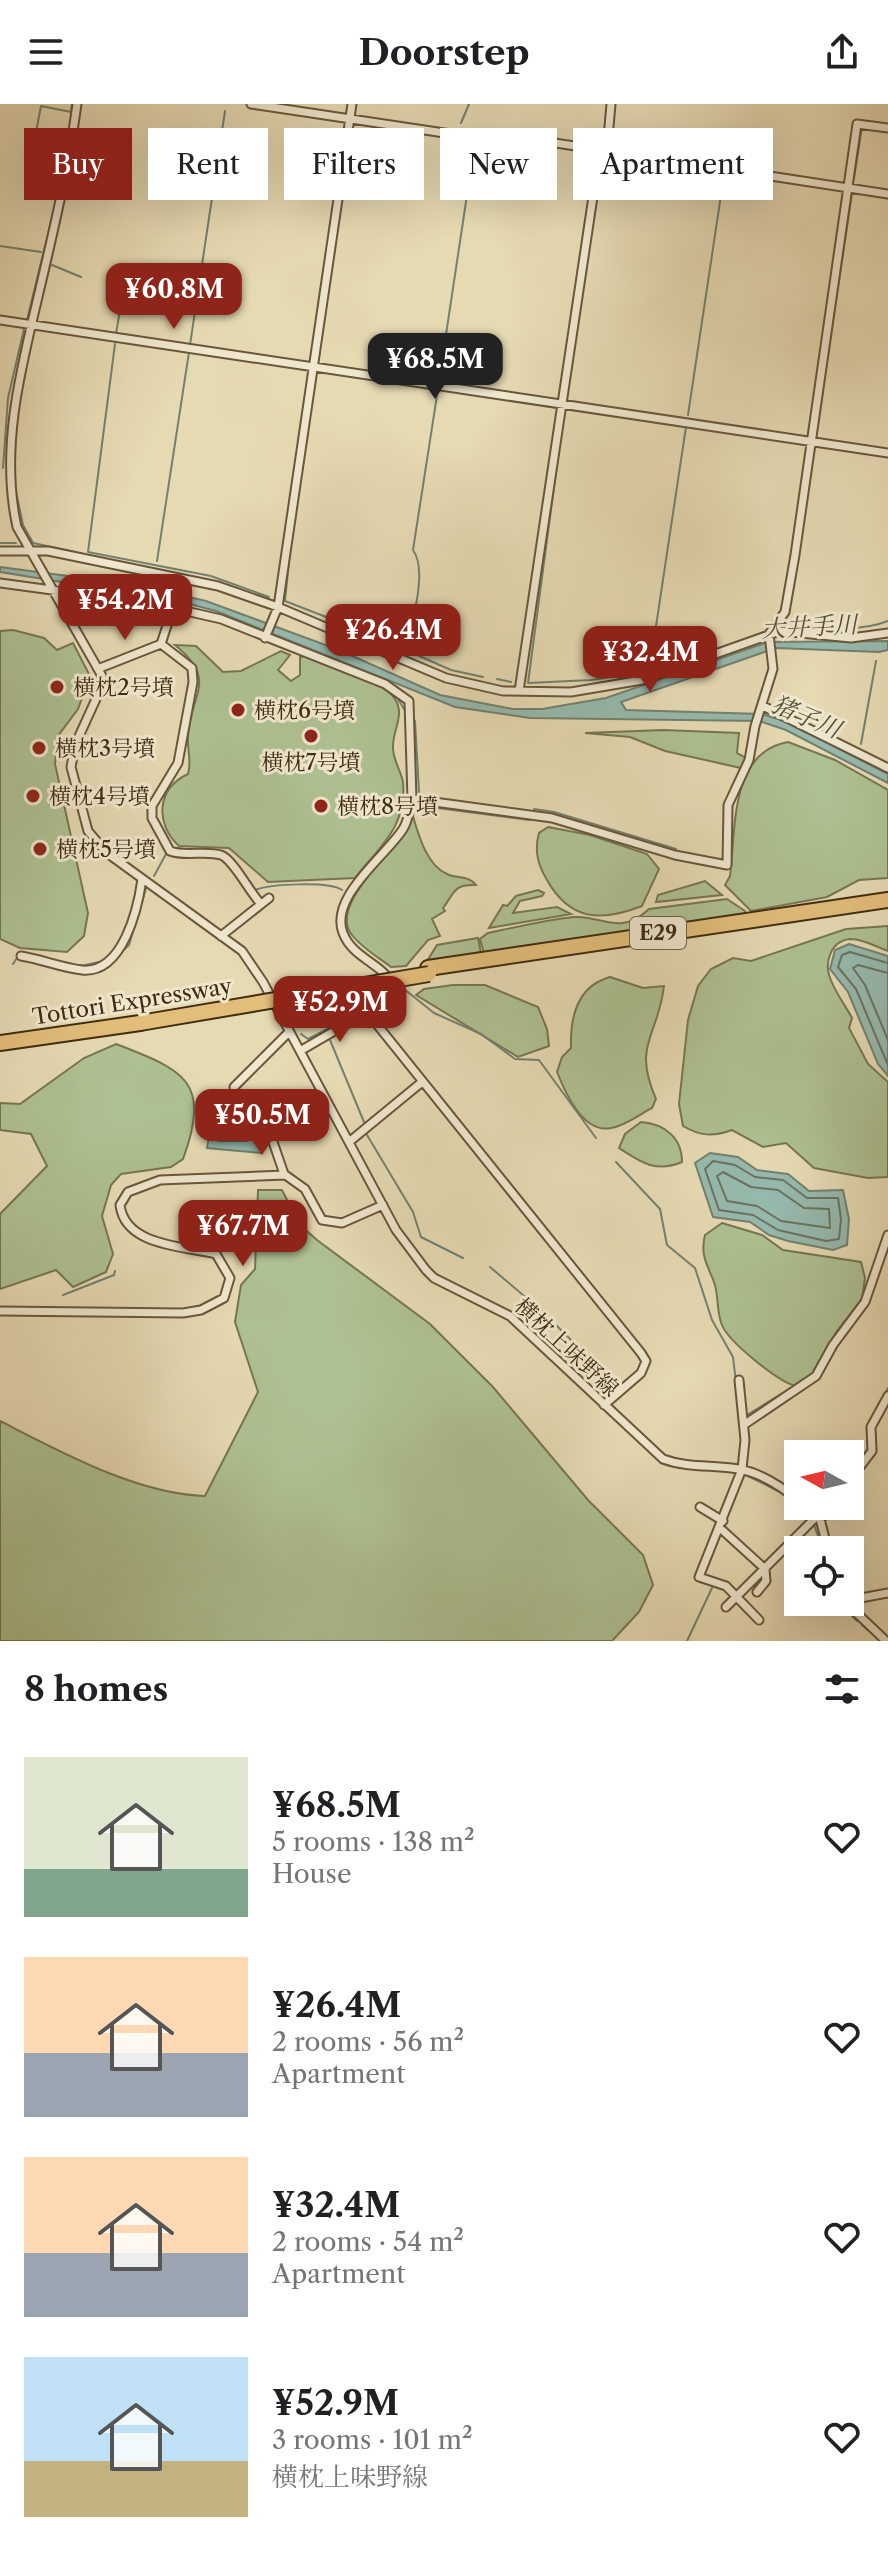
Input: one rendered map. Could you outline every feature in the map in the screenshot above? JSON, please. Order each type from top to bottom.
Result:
[{"type":"highway","name":"Tottori Expressway","points":[[0,1043],[429,971],[888,900]]},
{"type":"highway","name":"Tottori Expressway","points":[[429,971],[888,907]]},
{"type":"highway","name":"Tottori Expressway","points":[[0,1036],[140,1020]]},
{"type":"street","points":[[77,104],[63,193],[12,396],[9,503],[28,548],[100,668],[161,644]]},
{"type":"street","points":[[251,104],[491,140],[503,135],[573,146]]},
{"type":"street","points":[[265,638],[278,607],[352,104]]},
{"type":"street","points":[[609,128],[611,104]]},
{"type":"street","points":[[412,799],[552,818],[675,855],[727,865],[728,805],[749,760],[755,726],[774,661],[769,634],[785,612],[857,124],[888,128]]},
{"type":"street","points":[[773,176],[888,194]]},
{"type":"street","points":[[519,691],[593,200]]},
{"type":"street","points":[[0,320],[888,453]]},
{"type":"street","points":[[0,551],[28,548],[218,586],[278,607],[446,678],[475,686],[519,691],[571,692],[642,680],[780,631],[851,638],[888,633]]},
{"type":"street","points":[[0,583],[173,607],[221,619],[371,678],[408,698],[412,799],[406,825],[358,882],[342,907],[340,921],[352,949],[393,983],[367,1012],[300,1051]]},
{"type":"street","points":[[161,644],[173,607]]},
{"type":"street","points":[[161,644],[192,668],[193,682],[178,763],[153,799],[152,818],[170,851],[216,854],[227,858],[247,890],[261,904]]},
{"type":"street","name":"横枕上味野線","points":[[100,668],[101,688],[75,745],[71,767],[83,820],[94,843],[242,951],[300,1051],[396,1230],[434,1278],[510,1316],[663,1459],[679,1465],[742,1469],[784,1489]]},
{"type":"street","points":[[763,706],[888,768]]},
{"type":"street","points":[[21,956],[85,971],[106,961],[126,940],[142,879]]},
{"type":"street","points":[[221,936],[269,898]]},
{"type":"street","points":[[367,1012],[646,1361],[641,1373],[604,1405]]},
{"type":"street","points":[[289,1032],[233,1093],[273,1142],[285,1175],[305,1189],[316,1215],[330,1222],[342,1223],[383,1205]]},
{"type":"street","points":[[349,1142],[422,1082]]},
{"type":"street","points":[[0,1311],[183,1313],[215,1305],[224,1298],[230,1278],[216,1254],[136,1234],[126,1225],[120,1205],[128,1192],[160,1180],[285,1175]]},
{"type":"street","points":[[745,1424],[816,1376],[833,1345],[865,1302],[888,1235]]},
{"type":"street","points":[[739,1380],[745,1424],[742,1469],[699,1577],[718,1582],[737,1594],[759,1620]]},
{"type":"street","points":[[864,1462],[872,1451],[871,1427],[888,1396]]},
{"type":"street","points":[[700,1507],[765,1569],[766,1581],[757,1592]]},
{"type":"street","points":[[726,1607],[817,1520]]},
{"type":"street","points":[[864,1598],[888,1593]]},
{"type":"street","points":[[862,1616],[886,1641]]},
{"type":"green space","points":[[13,630],[44,638],[57,650],[73,643],[90,676],[78,709],[58,736],[55,764],[88,913],[84,936],[67,952],[20,948],[0,939],[0,631]]},
{"type":"green space","points":[[175,645],[196,646],[223,672],[241,671],[281,651],[290,655],[278,670],[291,681],[300,675],[300,657],[306,656],[364,679],[391,694],[399,713],[393,751],[403,782],[401,811],[390,835],[355,878],[268,882],[229,848],[179,846],[171,837],[162,807],[170,788],[188,774],[188,737],[199,688],[196,668]]},
{"type":"green space","points":[[663,730],[739,733],[737,753],[746,758],[741,768],[665,751],[630,737],[585,733]]},
{"type":"green space","points":[[788,742],[835,760],[888,790],[888,878],[859,880],[827,897],[751,911],[725,885],[730,876],[739,796],[745,777],[755,761],[769,749]]},
{"type":"green space","points":[[412,813],[424,848],[440,870],[476,885],[456,890],[443,908],[445,911],[432,919],[440,936],[428,940],[406,966],[391,967],[356,940],[347,922],[357,891],[395,842]]},
{"type":"green space","points":[[548,827],[590,835],[647,854],[659,869],[642,906],[600,916],[566,904],[547,880],[538,858],[539,833]]},
{"type":"green space","points":[[705,881],[722,895],[656,902],[658,895]]},
{"type":"green space","points":[[538,890],[544,893],[542,896],[520,901],[513,913],[557,907],[571,914],[489,928],[503,905],[507,906],[516,896]]},
{"type":"green space","points":[[727,899],[745,911],[746,916],[484,953],[480,939],[488,933],[552,920],[584,917],[611,923],[629,922],[649,909]]},
{"type":"green space","points":[[888,926],[888,951],[860,940],[844,940],[831,953],[828,972],[852,1018],[849,1028],[868,1064],[888,1082],[888,1177],[868,1178],[814,1168],[786,1143],[763,1147],[732,1130],[707,1134],[683,1126],[679,1104],[688,1020],[698,986],[711,969],[733,958],[751,961],[846,929]]},
{"type":"green space","points":[[478,938],[481,953],[427,961],[437,945]]},
{"type":"green space","points":[[610,977],[643,988],[664,986],[646,1053],[649,1080],[656,1099],[652,1108],[627,1122],[601,1128],[592,1125],[576,1110],[557,1072],[562,1057],[571,1048],[574,1015],[583,996],[599,981]]},
{"type":"green space","points":[[485,985],[538,1007],[547,1029],[549,1046],[518,1057],[416,995],[424,989]]},
{"type":"green space","points":[[116,1044],[159,1062],[186,1082],[194,1111],[183,1159],[171,1167],[121,1174],[111,1185],[102,1216],[113,1254],[106,1272],[73,1287],[56,1270],[0,1289],[0,1214],[47,1166],[31,1134],[0,1130],[0,1103],[20,1104],[84,1058]]},
{"type":"green space","points":[[641,1122],[670,1133],[679,1145],[682,1162],[664,1167],[649,1165],[619,1148],[625,1134]]},
{"type":"green space","points":[[258,1190],[282,1190],[300,1225],[430,1324],[493,1387],[588,1500],[643,1555],[653,1585],[639,1612],[612,1641],[0,1641],[0,1421],[126,1480],[153,1488],[205,1496],[258,1392],[235,1322],[241,1285],[255,1269]]},
{"type":"green space","points":[[722,1223],[762,1235],[783,1250],[861,1262],[865,1278],[862,1299],[837,1331],[812,1374],[796,1386],[754,1360],[722,1325],[716,1287],[703,1248],[705,1235]]},
{"type":"water","points":[[0,567],[136,585],[206,601],[339,650],[440,695],[513,709],[542,709],[606,698],[768,642],[888,641],[888,650],[879,652],[776,648],[621,702],[626,710],[762,714],[787,722],[888,774],[888,783],[786,730],[759,721],[530,718],[455,707],[216,611],[182,602],[180,607],[178,601],[0,572]]},
{"type":"water","points":[[849,944],[888,956],[888,1076],[878,1064],[848,992],[830,969],[835,950]]},
{"type":"water","points":[[213,1113],[238,1117],[263,1139],[261,1153],[207,1148]]},
{"type":"water","points":[[710,1153],[738,1157],[757,1170],[788,1174],[809,1191],[843,1190],[849,1219],[847,1245],[833,1250],[788,1241],[769,1235],[750,1222],[713,1217],[695,1163]]},
{"type":"waterway","points":[[37,128],[41,106],[71,112],[72,104]]},
{"type":"waterway","points":[[461,123],[469,104]]},
{"type":"waterway","points":[[190,345],[225,111]]},
{"type":"waterway","points":[[854,178],[862,127]]},
{"type":"waterway","points":[[816,436],[852,193]]},
{"type":"waterway","points":[[439,381],[466,200]]},
{"type":"waterway","points":[[688,415],[720,200]]},
{"type":"waterway","points":[[27,320],[56,201]]},
{"type":"waterway","points":[[566,401],[591,232]]},
{"type":"waterway","points":[[0,246],[41,252]]},
{"type":"waterway","points":[[36,320],[50,265]]},
{"type":"waterway","points":[[52,265],[81,277]]},
{"type":"waterway","points":[[116,334],[122,298]]},
{"type":"waterway","points":[[3,468],[8,398],[24,329]]},
{"type":"waterway","points":[[115,344],[88,552],[211,576],[269,597]]},
{"type":"waterway","points":[[157,561],[189,352]]},
{"type":"waterway","points":[[403,649],[419,585],[417,559],[413,550],[438,389]]},
{"type":"waterway","points":[[562,427],[528,683],[591,680],[632,674],[701,654]]},
{"type":"waterway","points":[[650,666],[686,427]]},
{"type":"waterway","points":[[799,553],[814,446]]},
{"type":"waterway","points":[[15,487],[23,525],[33,543],[75,552]]},
{"type":"waterway","points":[[0,543],[16,543]]},
{"type":"waterway","points":[[290,552],[285,601],[357,629]]},
{"type":"waterway","name":"大井手川","points":[[798,559],[785,620],[837,628],[864,627],[888,621]]},
{"type":"waterway","points":[[365,632],[451,670],[483,677]]},
{"type":"waterway","points":[[861,744],[876,661]]},
{"type":"waterway","points":[[497,679],[511,682]]},
{"type":"waterway","points":[[394,693],[406,712]]},
{"type":"waterway","points":[[415,721],[419,792]]},
{"type":"waterway","points":[[422,806],[530,820]]},
{"type":"waterway","points":[[534,809],[554,812],[676,849]]},
{"type":"waterway","points":[[154,876],[166,854]]},
{"type":"waterway","points":[[255,890],[299,884],[325,885],[342,890]]},
{"type":"waterway","points":[[109,964],[129,945],[146,888]]},
{"type":"waterway","points":[[346,929],[351,941]]},
{"type":"waterway","points":[[13,964],[19,955]]},
{"type":"waterway","points":[[35,955],[81,966],[99,962]]},
{"type":"waterway","points":[[374,960],[390,974]]},
{"type":"waterway","points":[[399,985],[434,1013],[481,1034],[515,1059],[539,1060],[596,1138]]},
{"type":"waterway","points":[[349,1017],[358,1010]]},
{"type":"waterway","points":[[301,1034],[308,1039],[339,1023]]},
{"type":"waterway","points":[[330,1040],[364,1122]]},
{"type":"waterway","points":[[367,1135],[413,1212],[421,1237],[463,1258]]},
{"type":"waterway","points":[[616,1162],[660,1209],[667,1245],[695,1268],[712,1320],[733,1357],[736,1382]]},
{"type":"waterway","points":[[490,1267],[543,1312],[615,1384]]},
{"type":"waterway","points":[[63,1295],[114,1275],[115,1271]]},
{"type":"waterway","points":[[747,1415],[791,1388]]},
{"type":"waterway","points":[[870,1421],[888,1388]]},
{"type":"waterway","points":[[864,1454],[869,1447],[868,1431]]},
{"type":"waterway","points":[[746,1475],[784,1494]]},
{"type":"waterway","points":[[814,1525],[818,1536]]},
{"type":"waterway","points":[[687,1641],[712,1588]]},
{"type":"waterway","points":[[852,1616],[857,1621]]},
{"type":"waterway","points":[[862,1625],[879,1639]]},
{"type":"place","name":"横枕2号墳","points":[[57,687]]},
{"type":"place","name":"横枕6号墳","points":[[238,710]]},
{"type":"place","name":"横枕7号墳","points":[[311,736]]},
{"type":"place","name":"横枕3号墳","points":[[39,748]]},
{"type":"place","name":"横枕4号墳","points":[[33,796]]},
{"type":"place","name":"横枕8号墳","points":[[321,806]]},
{"type":"place","name":"横枕5号墳","points":[[40,849]]},
{"type":"water label","name":"猪子川","points":[[806,717]]}]
